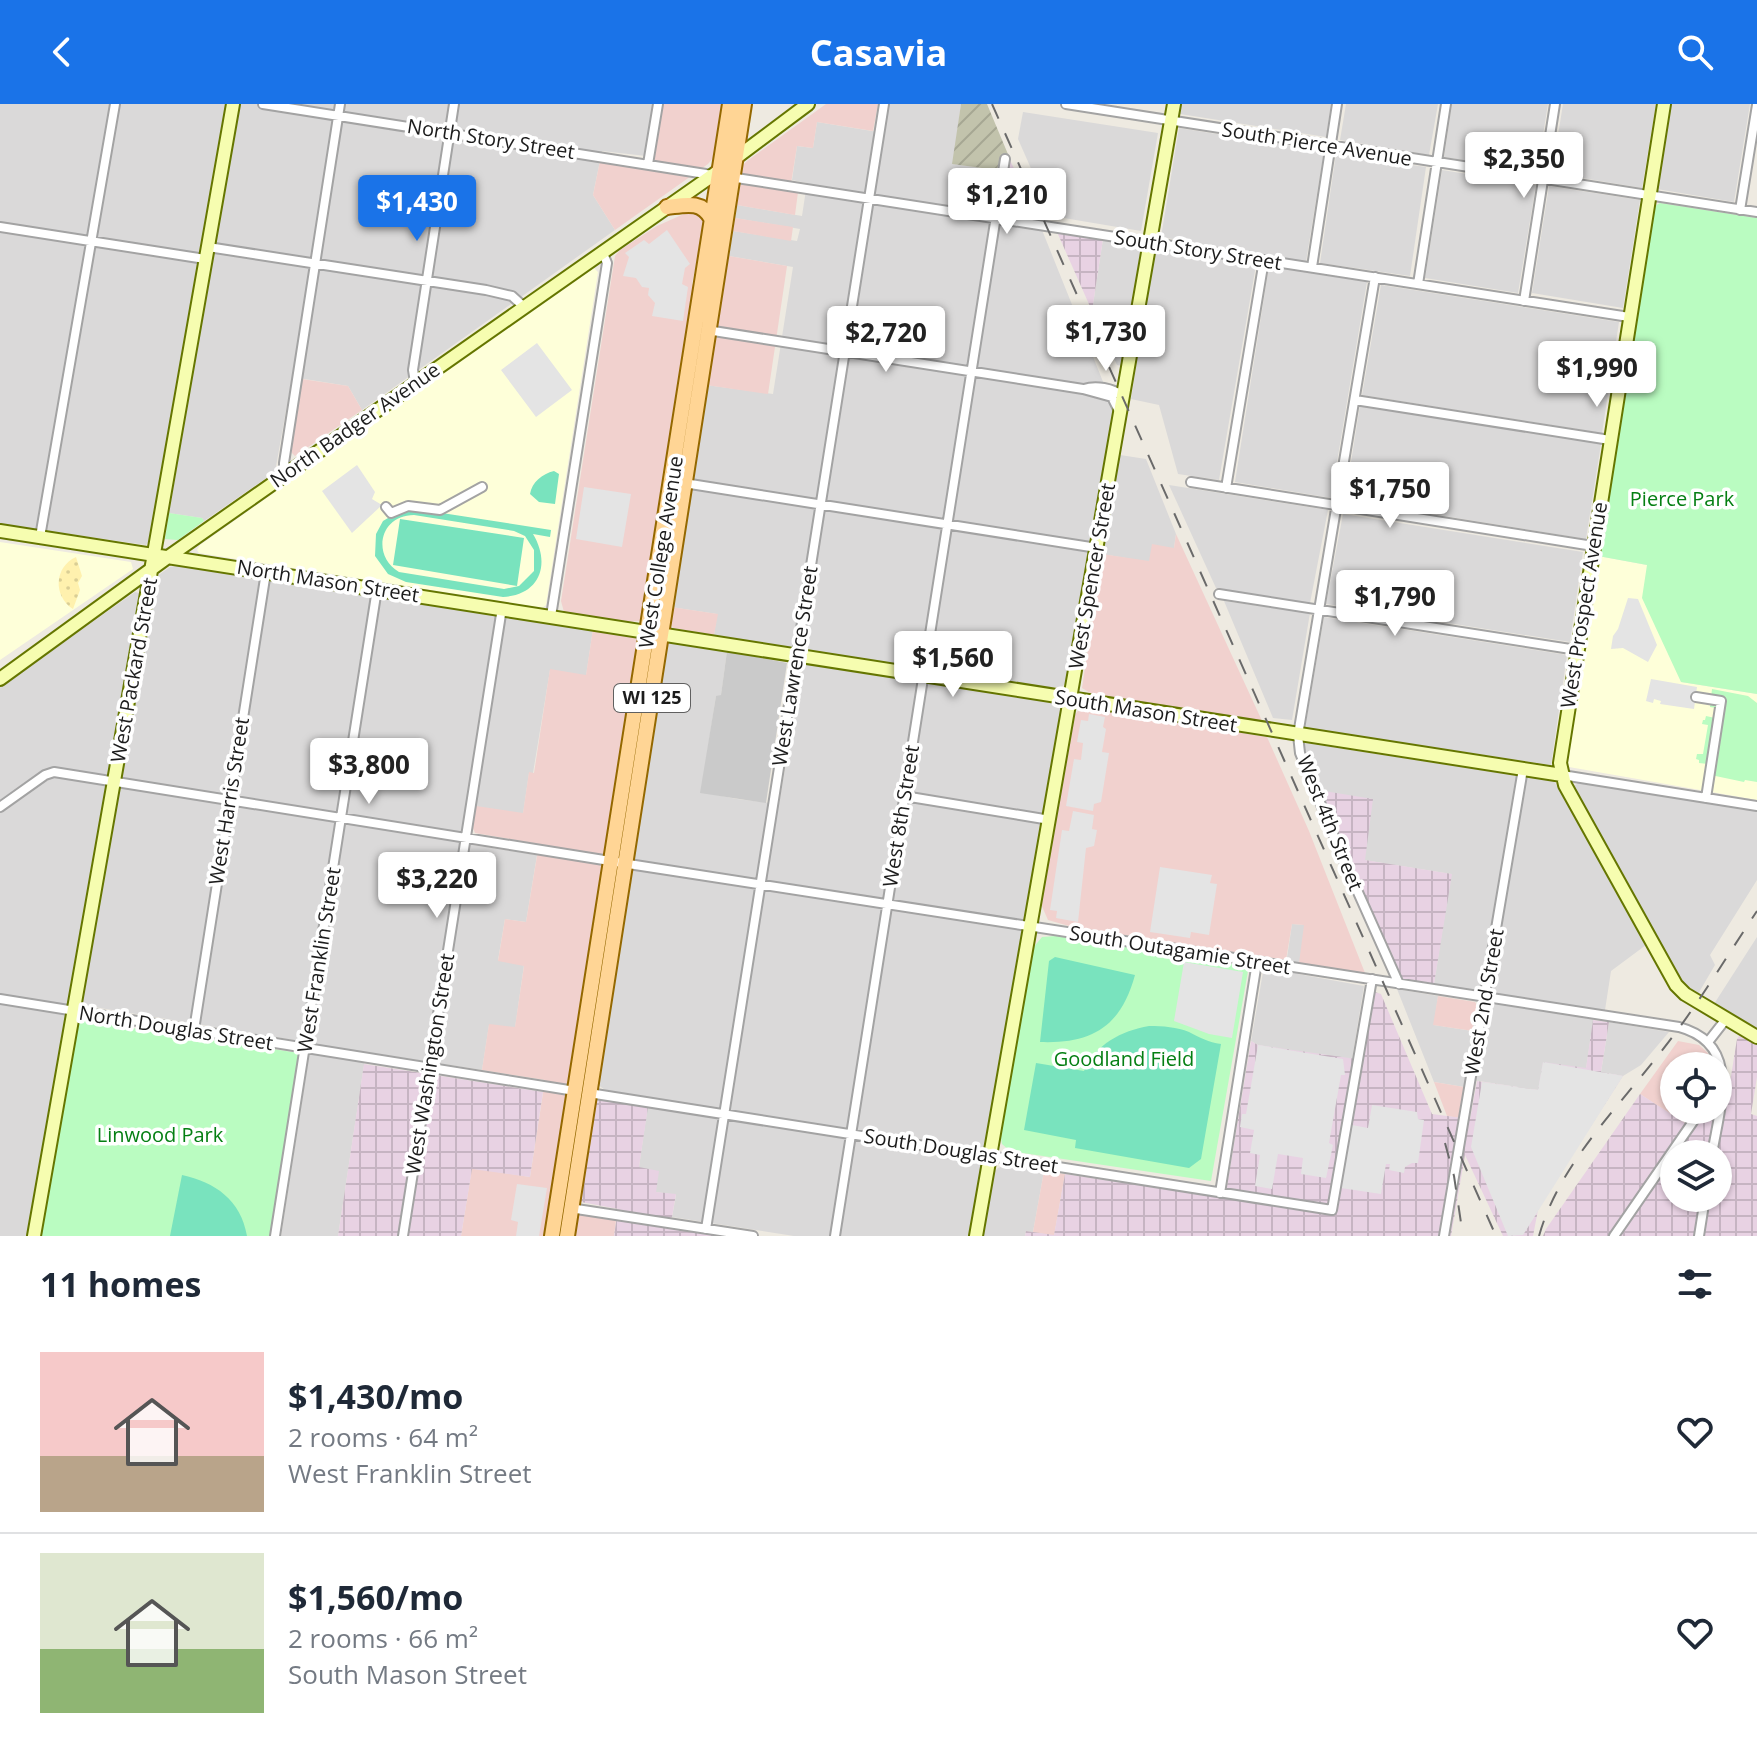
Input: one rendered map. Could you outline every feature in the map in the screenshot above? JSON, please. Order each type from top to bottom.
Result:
[{"type":"main road","name":"West Packard Street","points":[[161,556],[206,253],[233,104]]},
{"type":"main road","name":"West College Avenue","points":[[552,1236],[564,1207],[679,482],[730,104]]},
{"type":"main road","name":"West College Avenue","points":[[702,329],[711,218],[721,175],[736,159],[744,104]]},
{"type":"main road","points":[[736,159],[808,104]]},
{"type":"main road","name":"West Spencer Street","points":[[976,1236],[1174,104]]},
{"type":"main road","name":"West Prospect Avenue","points":[[1664,104],[1560,758],[1565,785],[1676,985],[1685,994],[1757,1037]]},
{"type":"main road","name":"North Badger Avenue","points":[[0,679],[151,570],[161,556],[284,475],[602,251],[721,175]]},
{"type":"main road","points":[[667,207],[697,205],[704,208],[711,218]]},
{"type":"main road","name":"North Mason Street","points":[[0,531],[655,633]]},
{"type":"main road","name":"West Packard Street","points":[[34,1236],[151,570]]},
{"type":"main road","name":"South Mason Street","points":[[655,633],[1072,698],[1257,729],[1261,733],[1293,734],[1562,775]]},
{"type":"main road","name":"West College Avenue","points":[[564,1207],[567,1236]]},
{"type":"street","points":[[40,537],[115,104]]},
{"type":"street","name":"North Story Street","points":[[263,104],[721,175]]},
{"type":"street","points":[[284,475],[340,104]]},
{"type":"street","points":[[415,382],[413,370],[454,104]]},
{"type":"street","points":[[648,164],[658,104]]},
{"type":"street","name":"West Lawrence Street","points":[[706,1229],[884,104]]},
{"type":"street","name":"South Pierce Avenue","points":[[1066,104],[1757,212]]},
{"type":"street","points":[[1312,267],[1337,104]]},
{"type":"street","points":[[1418,284],[1446,104]]},
{"type":"street","points":[[1524,301],[1555,104]]},
{"type":"street","points":[[1740,210],[1753,151],[1757,105]]},
{"type":"street","name":"West 8th Street","points":[[835,1236],[1005,159]]},
{"type":"street","name":"South Story Street","points":[[721,175],[1629,317]]},
{"type":"street","points":[[0,227],[92,241],[315,264],[512,296],[523,306]]},
{"type":"street","points":[[551,616],[607,263],[602,251]]},
{"type":"street","points":[[1226,488],[1264,260]]},
{"type":"street","name":"West 4th Street","points":[[1375,277],[1319,609],[1293,734],[1399,984]]},
{"type":"street","points":[[702,329],[1083,389],[1112,397],[1120,413]]},
{"type":"street","points":[[1083,389],[1109,389],[1123,396]]},
{"type":"street","points":[[1355,400],[1610,440]]},
{"type":"street","points":[[679,482],[1097,548]]},
{"type":"street","points":[[1191,482],[1593,546]]},
{"type":"street","points":[[386,507],[391,513],[408,506],[440,510],[482,487]]},
{"type":"street","name":"West Harris Street","points":[[194,1030],[266,572]]},
{"type":"street","name":"West Franklin Street","points":[[275,1236],[377,589]]},
{"type":"street","points":[[1219,594],[1577,650]]},
{"type":"street","name":"West Washington Street","points":[[403,1236],[502,608]]},
{"type":"street","points":[[1696,697],[1721,701],[1706,798]]},
{"type":"street","name":"West 2nd Street","points":[[1444,1236],[1523,769]]},
{"type":"street","name":"South Outagamie Street","points":[[0,807],[54,772],[1679,1027],[1698,1034],[1708,1042]]},
{"type":"street","name":"South Mason Street","points":[[1562,775],[1757,806]]},
{"type":"street","points":[[904,796],[1050,820]]},
{"type":"street","points":[[1220,1193],[1257,962]]},
{"type":"street","name":"South Douglas Street","points":[[582,1092],[1332,1210],[1372,979]]},
{"type":"street","name":"North Douglas Street","points":[[0,999],[582,1092]]},
{"type":"street","points":[[1715,1052],[1708,1042],[1726,1019]]},
{"type":"street","points":[[1614,1236],[1691,1124]]},
{"type":"street","points":[[564,1207],[753,1236]]},
{"type":"street","points":[[1699,1236],[1703,1212]]},
{"type":"shaded area","points":[[0,104],[226,104],[150,540],[146,545],[0,524]]},
{"type":"shaded area","points":[[239,104],[655,104],[646,156],[602,151],[593,195],[615,230],[362,410],[348,386],[292,377],[275,472],[204,521],[202,518],[169,513]]},
{"type":"shaded area","points":[[660,104],[724,104],[716,154],[708,164],[615,230],[593,195],[600,161],[649,169]]},
{"type":"shaded area","points":[[826,104],[878,104],[873,131],[817,122],[813,148],[797,146],[790,190],[798,192],[795,215],[737,205],[743,165]]},
{"type":"shaded area","points":[[889,104],[961,104],[953,164],[997,170],[990,222],[1042,230],[1114,409],[1077,624],[1066,682],[1062,687],[1041,687],[714,635],[717,614],[671,607],[706,385],[773,394],[793,267],[729,256],[733,231],[797,241],[800,229],[735,218],[737,205],[802,216],[807,183],[792,180],[797,146],[813,148],[817,122],[884,133]]},
{"type":"shaded area","points":[[961,104],[987,104],[1010,159],[1000,158],[997,170],[952,164]]},
{"type":"shaded area","points":[[1182,104],[1331,104],[1326,137],[1180,114]]},
{"type":"shaded area","points":[[1346,104],[1438,104],[1429,155],[1340,140]]},
{"type":"shaded area","points":[[1452,104],[1548,104],[1537,172],[1444,157]]},
{"type":"shaded area","points":[[1563,104],[1656,104],[1642,188],[1552,173]]},
{"type":"shaded area","points":[[1670,104],[1750,104],[1734,202],[1657,189]]},
{"type":"shaded area","points":[[1023,112],[1158,133],[1141,231],[1052,216],[1018,139]]},
{"type":"shaded area","points":[[1179,128],[1324,151],[1306,262],[1161,237]]},
{"type":"shaded area","points":[[1336,154],[1426,167],[1410,276],[1320,263]]},
{"type":"shaded area","points":[[1010,160],[1037,218],[1008,214],[1003,210]]},
{"type":"shaded area","points":[[1442,170],[1536,185],[1518,293],[1425,278]]},
{"type":"shaded area","points":[[1549,186],[1640,200],[1623,308],[1532,293]]},
{"type":"shaded area","points":[[695,209],[704,216],[705,223],[692,283],[695,291],[645,618],[627,622],[564,612],[561,601],[615,256],[657,226]]},
{"type":"shaded area","points":[[735,218],[793,227],[791,241],[733,231]]},
{"type":"shaded area","points":[[667,230],[690,264],[685,268],[682,284],[688,287],[683,321],[652,316],[655,303],[648,295],[649,288],[642,287],[636,278],[623,276],[629,257],[625,253],[644,240],[649,244]]},
{"type":"shaded area","points":[[1057,232],[1103,239],[1092,311]]},
{"type":"shaded area","points":[[1103,239],[1141,248],[1122,366],[1117,365],[1092,311]]},
{"type":"shaded area","points":[[1155,248],[1256,265],[1219,480],[1178,474],[1159,405],[1131,399]]},
{"type":"shaded area","points":[[729,256],[787,266],[768,394],[706,385],[716,313],[721,306]]},
{"type":"shaded area","points":[[1269,266],[1367,282],[1331,498],[1235,482]]},
{"type":"shaded area","points":[[593,267],[598,272],[546,605],[542,608],[199,553],[200,545]]},
{"type":"shaded area","points":[[1381,285],[1619,322],[1602,433],[1362,395]]},
{"type":"shaded area","points":[[537,343],[572,390],[536,417],[501,370]]},
{"type":"shaded area","points":[[302,379],[348,386],[362,410],[295,456],[291,447]]},
{"type":"shaded area","points":[[1360,405],[1601,444],[1586,539],[1345,500]]},
{"type":"shaded area","points":[[1120,455],[1146,459],[1176,534],[1174,548],[1149,562],[1102,554]]},
{"type":"shaded area","points":[[357,465],[375,492],[372,499],[382,505],[352,533],[322,491]]},
{"type":"shaded area","points":[[1169,485],[1328,510],[1310,603],[1216,588]]},
{"type":"shaded area","points":[[584,487],[631,494],[622,547],[576,539]]},
{"type":"shaded area","points":[[1343,514],[1583,552],[1570,642],[1326,604]]},
{"type":"shaded area","points":[[1176,534],[1263,723],[1092,694],[1082,688],[1102,554],[1149,561],[1152,544],[1174,548]]},
{"type":"shaded area","points":[[0,542],[131,562],[133,569],[0,660]]},
{"type":"shaded area","points":[[1598,556],[1647,565],[1681,682],[1757,694],[1757,800],[1569,767],[1571,731]]},
{"type":"shaded area","points":[[180,565],[593,629],[586,676],[550,670],[523,814],[466,805],[460,843],[537,855],[526,922],[505,919],[498,960],[524,965],[515,1028],[489,1025],[482,1070],[366,1052],[338,1236],[281,1236],[311,1043],[82,1005],[152,594],[156,578],[170,567]]},
{"type":"shaded area","points":[[135,592],[139,593],[140,602],[28,1236],[0,1236],[0,687]]},
{"type":"shaded area","points":[[1628,598],[1638,599],[1657,645],[1648,662],[1623,648],[1611,649]]},
{"type":"shaded area","points":[[1224,601],[1310,613],[1292,720],[1273,718]]},
{"type":"shaded area","points":[[671,607],[718,614],[714,635],[673,628]]},
{"type":"shaded area","points":[[1324,617],[1567,655],[1551,765],[1305,728]]},
{"type":"shaded area","points":[[593,629],[639,639],[547,1236],[461,1236],[472,1168],[530,1177],[545,1080],[482,1070],[489,1024],[515,1027],[524,966],[498,961],[505,919],[526,922],[539,844],[475,833],[476,806],[523,813],[529,772],[534,773],[550,669],[586,675]]},
{"type":"shaded area","points":[[675,643],[727,651],[721,696],[716,696],[701,792],[737,799],[779,804],[803,664],[1059,704],[1061,710],[1050,778],[969,1236],[794,1236],[672,1217],[676,1195],[656,1192],[639,1167],[649,1097],[605,1090],[597,1084],[666,647]]},
{"type":"shaded area","points":[[727,651],[787,663],[766,803],[700,793],[716,696],[721,695]]},
{"type":"shaded area","points":[[1651,679],[1697,687],[1694,709],[1660,704],[1661,701],[1654,699],[1653,703],[1646,701]]},
{"type":"shaded area","points":[[1085,707],[1267,737],[1309,831],[1365,973],[1299,963],[1304,925],[1292,924],[1286,960],[1076,928],[1048,920],[1041,904],[1075,715]]},
{"type":"shaded area","points":[[1089,714],[1105,717],[1102,752],[1109,753],[1101,802],[1094,804],[1093,811],[1066,806],[1074,759],[1081,760],[1083,743],[1077,742],[1081,720],[1088,721]]},
{"type":"shaded area","points":[[1305,743],[1554,781],[1646,945],[1611,971],[1605,1010],[1595,1009],[1586,1069],[1538,1090],[1466,1079],[1464,1087],[1434,1082],[1397,989],[1438,996],[1434,1025],[1485,1033],[1492,993],[1434,984],[1451,874],[1364,860],[1318,790],[1302,750]]},
{"type":"shaded area","points":[[1578,783],[1757,810],[1757,880],[1710,955],[1715,965],[1698,994],[1681,980],[1581,801],[1574,786]]},
{"type":"shaded area","points":[[1318,790],[1373,799],[1365,860],[1452,874],[1434,984],[1398,978]]},
{"type":"shaded area","points":[[1073,811],[1094,815],[1092,829],[1097,830],[1094,846],[1086,848],[1078,922],[1056,918],[1057,911],[1050,910],[1062,830],[1069,831]]},
{"type":"shaded area","points":[[1160,867],[1212,875],[1210,883],[1217,884],[1209,935],[1191,932],[1190,938],[1150,932]]},
{"type":"shaded area","points":[[1292,924],[1305,925],[1298,974],[1364,986],[1352,1060],[1258,1045],[1251,1041],[1263,972],[1265,969],[1285,971]]},
{"type":"shaded area","points":[[1757,937],[1757,1030],[1714,1004]]},
{"type":"shaded area","points":[[1184,962],[1243,972],[1232,1038],[1209,1034],[1174,1021]]},
{"type":"shaded area","points":[[1375,992],[1381,994],[1432,1114],[1470,1119],[1477,1081],[1538,1090],[1543,1062],[1586,1068],[1593,1020],[1609,1022],[1601,1072],[1623,1076],[1544,1199],[1538,1210],[1533,1236],[1503,1236],[1465,1155],[1451,1236],[1025,1236],[1026,1231],[1054,1235],[1065,1174],[1225,1198],[1251,1041],[1258,1045],[1363,1060]]},
{"type":"shaded area","points":[[1438,996],[1475,1002],[1478,1007],[1473,1031],[1433,1025]]},
{"type":"shaded area","points":[[1609,1022],[1669,1032],[1641,1065],[1623,1076],[1601,1072]]},
{"type":"shaded area","points":[[1740,1035],[1757,1045],[1757,1077],[1751,1114],[1757,1116],[1757,1236],[1543,1236],[1640,1094],[1660,1107],[1660,1124],[1686,1124],[1694,1129],[1698,1124],[1732,1124],[1732,1070]]},
{"type":"shaded area","points":[[1678,1041],[1699,1045],[1707,1052],[1670,1052]]},
{"type":"shaded area","points":[[1258,1045],[1343,1059],[1345,1075],[1341,1075],[1326,1178],[1301,1174],[1303,1158],[1278,1154],[1272,1189],[1255,1186],[1260,1155],[1250,1153],[1254,1130],[1240,1127],[1242,1114],[1246,1114]]},
{"type":"shaded area","points":[[1543,1062],[1623,1076],[1523,1235],[1508,1236],[1471,1147],[1482,1082],[1538,1090]]},
{"type":"shaded area","points":[[364,1064],[543,1092],[530,1177],[472,1169],[461,1236],[338,1236]]},
{"type":"shaded area","points":[[1660,1066],[1660,1107],[1640,1094]]},
{"type":"shaded area","points":[[1434,1082],[1464,1087],[1459,1118],[1447,1116]]},
{"type":"shaded area","points":[[599,1100],[648,1107],[639,1167],[659,1171],[656,1192],[676,1194],[670,1228],[720,1236],[614,1236],[618,1209],[581,1202],[579,1198],[594,1104]]},
{"type":"shaded area","points":[[1372,1105],[1417,1112],[1418,1119],[1424,1120],[1418,1163],[1405,1167],[1404,1173],[1389,1170],[1390,1164],[1386,1164],[1381,1194],[1341,1188],[1352,1125],[1368,1128]]},
{"type":"shaded area","points":[[1006,1165],[1044,1171],[1033,1232],[1026,1231],[1025,1236],[982,1236],[993,1173]]},
{"type":"shaded area","points":[[1044,1171],[1065,1174],[1054,1236],[1033,1232]]},
{"type":"shaded area","points":[[517,1184],[547,1188],[539,1236],[516,1236],[518,1222],[511,1220]]},
{"type":"shaded area","points":[[580,1214],[616,1220],[614,1236],[571,1236]]},
{"type":"sand","points":[[76,557],[82,576],[73,609],[62,597],[59,582],[63,568]]},
{"type":"green space","name":"Pierce Park","points":[[1660,203],[1757,218],[1757,694],[1681,682],[1642,598],[1647,565],[1598,556],[1653,207]]},
{"type":"green space","points":[[554,471],[559,474],[555,504],[539,502],[530,494],[533,486],[542,476]]},
{"type":"green space","points":[[403,509],[416,509],[551,530],[550,537],[533,534],[541,556],[539,576],[526,591],[503,597],[406,582],[388,574],[375,556],[376,534],[383,521]],"holes":[[[414,515],[514,531],[525,536],[534,550],[534,571],[519,586],[504,589],[399,572],[390,565],[382,546],[383,537],[393,522]]]},
{"type":"green space","points":[[169,513],[202,518],[204,521],[178,540],[165,539]]},
{"type":"green space","points":[[400,519],[524,538],[517,586],[393,565]]},
{"type":"green space","points":[[1712,689],[1748,696],[1757,703],[1757,782],[1706,774],[1708,764],[1699,763],[1696,759],[1697,754],[1703,754],[1708,725],[1702,724],[1703,720],[1706,716],[1715,718],[1717,708],[1710,707]]},
{"type":"green space","name":"Goodland Field","points":[[1056,936],[1246,966],[1248,971],[1211,1181],[1010,1151],[1002,1144],[1000,1133],[1033,948],[1042,937]]},
{"type":"green space","points":[[1055,957],[1135,975],[1122,1007],[1102,1028],[1075,1040],[1040,1042],[1049,961]]},
{"type":"green space","name":"Linwood Park","points":[[78,1020],[299,1053],[270,1236],[39,1236]]},
{"type":"green space","points":[[1149,1026],[1180,1029],[1221,1044],[1201,1159],[1189,1168],[1075,1148],[1076,1140],[1024,1130],[1036,1063],[1084,1071],[1095,1053],[1110,1040]]},
{"type":"green space","points":[[182,1175],[205,1182],[225,1195],[239,1212],[247,1236],[170,1236]]},
{"type":"railway","points":[[992,104],[1496,1236]]},
{"type":"railway","points":[[1539,1236],[1548,1210],[1574,1162],[1686,1019],[1757,911]]},
{"type":"railway","points":[[1445,1143],[1454,1176],[1463,1236]]}]
